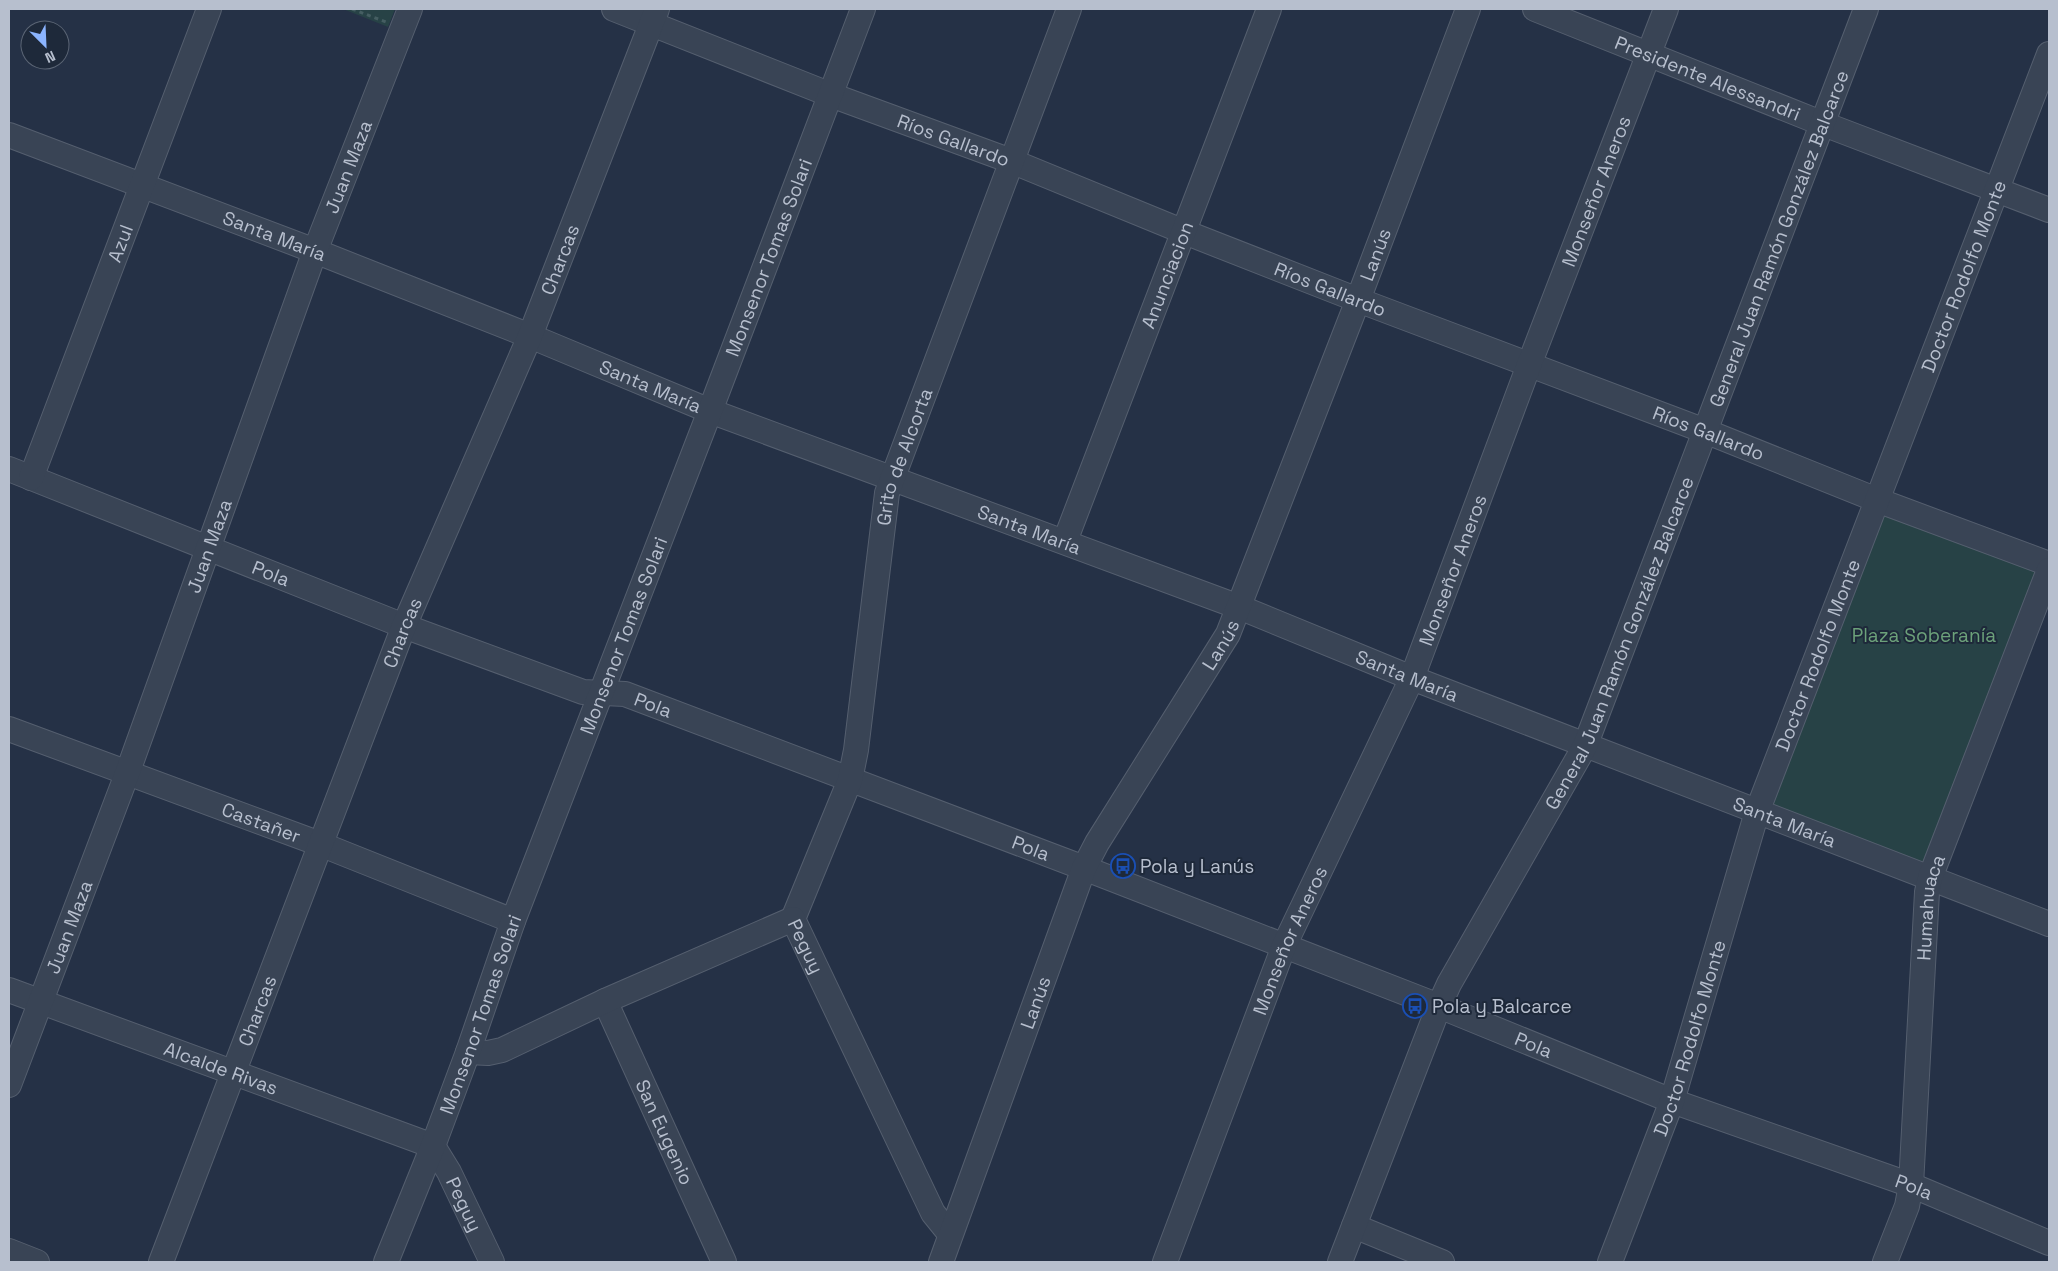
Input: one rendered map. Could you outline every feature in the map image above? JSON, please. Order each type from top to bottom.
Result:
[{"type":"street","name":"Azul","points":[[31,478],[208,9]]},
{"type":"street","name":"Ríos Gallardo","points":[[614,9],[654,16],[831,95],[1010,161],[1182,232],[1529,365],[1705,430],[1877,500],[2049,564]]},
{"type":"street","name":"Monsenor Tomas Solari","points":[[386,1262],[433,1146],[513,921],[863,9]]},
{"type":"street","name":"Grito de Alcorta","points":[[794,919],[850,780],[856,750],[887,493],[1010,161],[1069,9]]},
{"type":"street","name":"Anunciacion","points":[[1065,541],[1182,232],[1270,9]]},
{"type":"street","name":"Lanús","points":[[941,1262],[1084,868],[1102,835],[1228,634],[1358,300],[1468,9]]},
{"type":"street","name":"Presidente Alessandri","points":[[1535,9],[1821,123],[2049,210]]},
{"type":"street","name":"Monseñor Aneros","points":[[1165,1262],[1284,946],[1412,678],[1529,365],[1666,9]]},
{"type":"street","name":"General Juan Ramón González Balcarce","points":[[1340,1262],[1449,984],[1584,746],[1866,9]]},
{"type":"street","name":"Charcas","points":[[161,1262],[404,626],[530,336],[654,16]]},
{"type":"street","name":"Juan Maza","points":[[9,1085],[127,774],[315,251],[406,18]]},
{"type":"street","name":"Doctor Rodolfo Monte","points":[[1610,1262],[1672,1101],[1757,812],[2049,54]]},
{"type":"street","name":"Santa María","points":[[9,135],[315,251],[530,336],[710,411],[1239,607],[1584,746],[2049,924]]},
{"type":"street","name":"Pola","points":[[9,469],[404,626],[583,692],[625,694],[1084,868],[1439,1006],[1672,1101],[1911,1185],[2049,1243]]},
{"type":"street","name":"Humahuaca","points":[[1885,1262],[1907,1206],[1911,1185],[1926,902],[1930,878],[2049,570]]},
{"type":"street","name":"Castañer","points":[[9,728],[127,774],[320,844],[513,921]]},
{"type":"street","name":"Peguy","points":[[468,1052],[488,1054],[502,1050],[605,1001],[794,919],[933,1213],[950,1234]]},
{"type":"street","name":"Alcalde Rivas","points":[[9,990],[433,1146]]},
{"type":"street","name":"San Eugenio","points":[[605,1001],[724,1262]]},
{"type":"street","name":"Peguy","points":[[433,1146],[450,1172],[492,1262]]},
{"type":"street","points":[[1354,1226],[1442,1262]]},
{"type":"street","points":[[9,1251],[36,1262]]},
{"type":"path","points":[[352,9],[406,18]]},
{"type":"green space","points":[[343,9],[395,9],[388,27]]},
{"type":"green space","name":"Plaza Soberanía","points":[[1877,500],[2049,564],[1930,878],[1757,812]]},
{"type":"place","name":"Pola y Lanús","points":[[1123,866]]},
{"type":"place","name":"Pola y Balcarce","points":[[1415,1006]]}]
